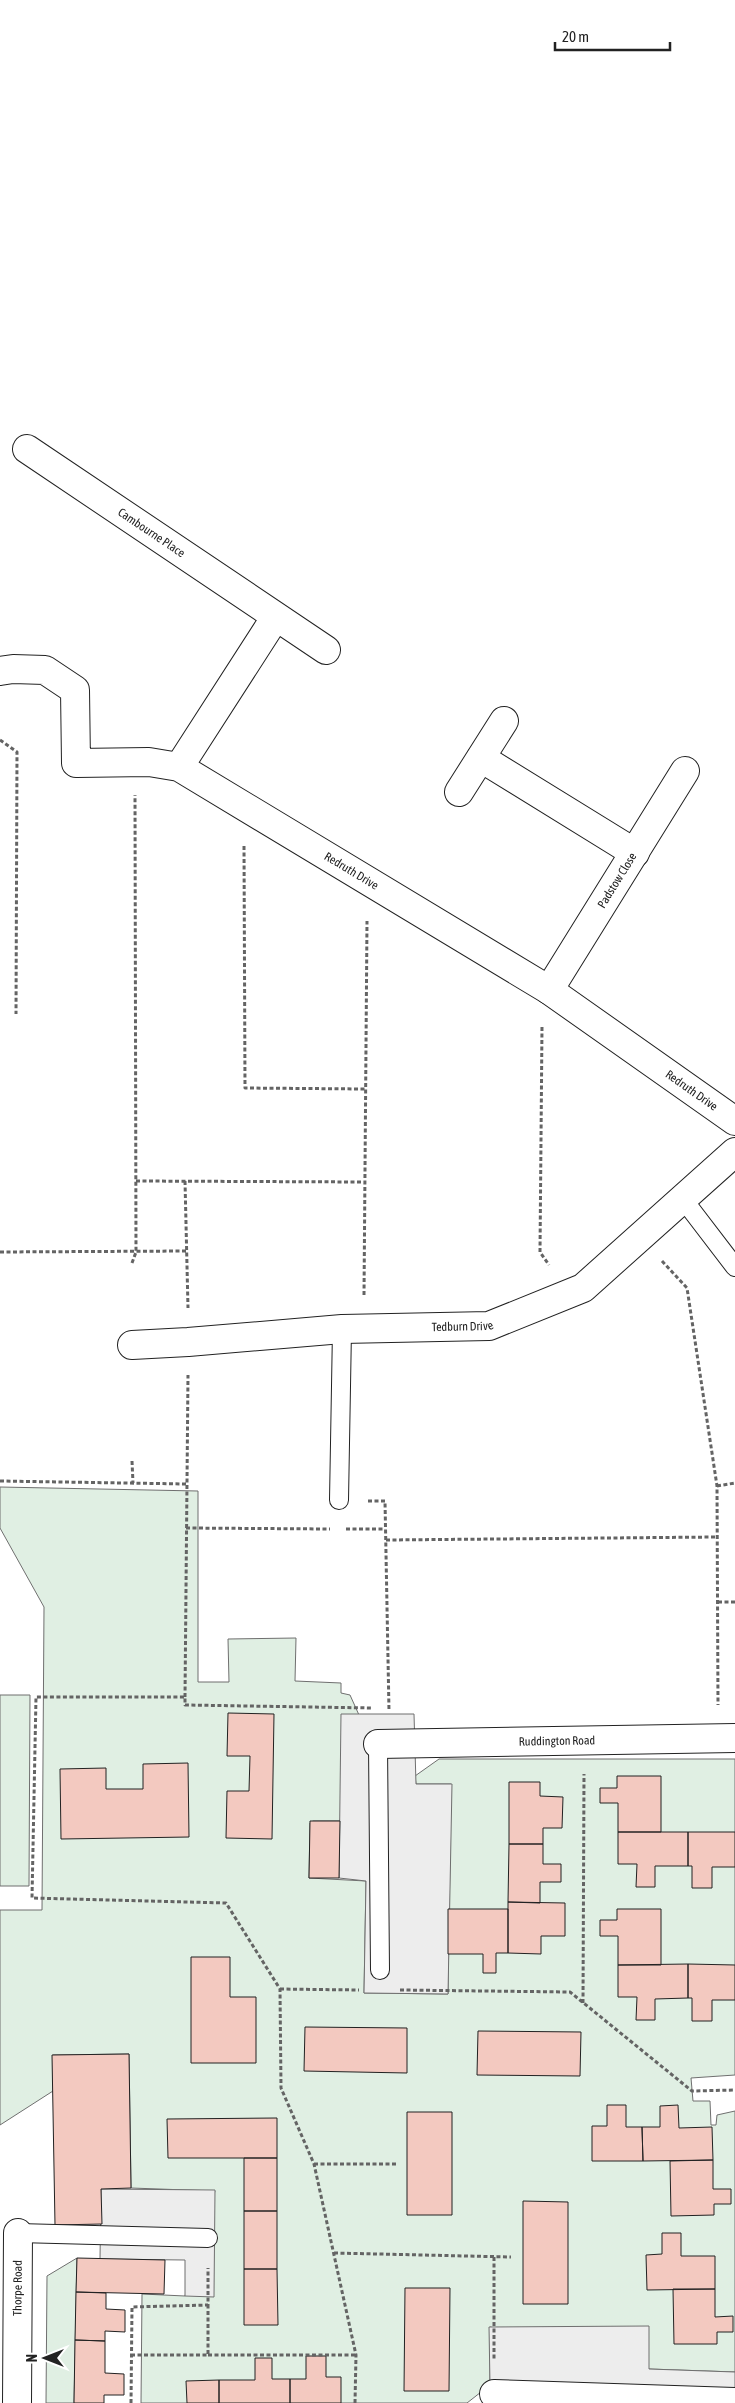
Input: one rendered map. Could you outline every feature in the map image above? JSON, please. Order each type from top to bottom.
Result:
[{"type":"street","name":"Cambourne Place","points":[[27,449],[275,618],[326,650]]},
{"type":"street","points":[[179,767],[275,618]]},
{"type":"street","name":"Redruth Drive","points":[[0,671],[12,669],[45,670],[75,690],[76,763],[149,762],[179,767],[546,988],[735,1121]]},
{"type":"street","points":[[459,792],[504,721]]},
{"type":"street","points":[[481,758],[634,853]]},
{"type":"street","name":"Padstow Close","points":[[546,988],[685,771]]},
{"type":"street","name":"Tedburn Drive","points":[[132,1345],[353,1329],[489,1326],[582,1288],[641,1238],[735,1152]]},
{"type":"street","name":"Ruddington Road","points":[[384,1744],[727,1739]]},
{"type":"street","name":"Thorpe Road","points":[[17,2403],[18,2233]]},
{"type":"street","points":[[494,2394],[735,2402]]},
{"type":"lane","points":[[683,1199],[735,1267]]},
{"type":"lane","points":[[339,1500],[353,1329]]},
{"type":"lane","points":[[380,1970],[384,1744]]},
{"type":"lane","points":[[18,2233],[208,2238]]},
{"type":"path","points":[[0,740],[17,752],[16,1014]]},
{"type":"path","points":[[132,1263],[136,1252],[134,763]]},
{"type":"path","points":[[244,806],[245,1088],[365,1089]]},
{"type":"path","points":[[353,1329],[364,1182],[368,881]]},
{"type":"path","points":[[546,988],[540,1252],[571,1293]]},
{"type":"path","points":[[136,1182],[364,1182]]},
{"type":"path","points":[[185,1182],[188,1342],[185,1705],[389,1708]]},
{"type":"path","points":[[641,1238],[687,1288],[717,1486],[718,1602],[727,1739]]},
{"type":"path","points":[[0,1252],[187,1251]]},
{"type":"path","points":[[132,1461],[133,1483]]},
{"type":"path","points":[[0,1481],[187,1484]]},
{"type":"path","points":[[717,1486],[735,1483]]},
{"type":"path","points":[[339,1500],[385,1501],[389,1708],[384,1744]]},
{"type":"path","points":[[186,1528],[386,1529]]},
{"type":"path","points":[[386,1540],[717,1537]]},
{"type":"path","points":[[718,1602],[735,1602]]},
{"type":"path","points":[[185,1697],[36,1697],[32,1898],[226,1903],[280,1989],[282,2088],[314,2164],[356,2355],[355,2403]]},
{"type":"path","points":[[583,2004],[584,1741]]},
{"type":"path","points":[[280,1989],[363,1990]]},
{"type":"path","points":[[391,1990],[570,1992],[692,2091],[735,2090]]},
{"type":"path","points":[[314,2164],[397,2164]]},
{"type":"path","points":[[208,2238],[208,2355]]},
{"type":"path","points":[[334,2252],[511,2257]]},
{"type":"path","points":[[494,2257],[494,2394]]},
{"type":"path","points":[[131,2403],[132,2307],[208,2305]]},
{"type":"path","points":[[131,2355],[356,2355]]},
{"type":"green space","points":[[0,1487],[198,1491],[198,1682],[229,1682],[228,1639],[296,1638],[295,1681],[341,1683],[341,1693],[350,1695],[359,1715],[340,1821],[313,1821],[310,1823],[309,1878],[366,1881],[364,1993],[448,1994],[451,1784],[416,1784],[415,1776],[439,1759],[735,1759],[735,2075],[691,2078],[693,2101],[710,2101],[711,2125],[716,2125],[717,2115],[735,2111],[735,2372],[649,2369],[490,2327],[490,2385],[467,2403],[141,2403],[142,2294],[185,2296],[215,2191],[131,2188],[129,2054],[53,2055],[53,2091],[0,2125],[0,1910],[42,1910],[44,1607],[0,1528]]},
{"type":"green space","points":[[0,1695],[30,1695],[29,1886],[0,1886]]},
{"type":"green space","points":[[77,2258],[74,2403],[46,2403],[47,2276]]},
{"type":"shaded area","points":[[341,1714],[414,1714],[416,1784],[452,1784],[448,1994],[364,1993],[366,1881],[339,1878]]},
{"type":"shaded area","points":[[101,2189],[215,2190],[214,2297],[185,2296],[185,2260],[100,2259]]},
{"type":"shaded area","points":[[649,2326],[649,2369],[735,2372],[735,2403],[490,2385],[489,2327]]},
{"type":"building","points":[[228,1713],[274,1714],[272,1839],[226,1838],[227,1791],[249,1791],[250,1756],[227,1756]]},
{"type":"building","points":[[188,1763],[189,1837],[61,1839],[60,1769],[106,1768],[106,1789],[143,1789],[143,1764]]},
{"type":"building","points":[[617,1776],[661,1776],[661,1832],[618,1832],[618,1803],[600,1803],[600,1788],[617,1788]]},
{"type":"building","points":[[509,1782],[540,1782],[540,1796],[563,1797],[562,1828],[543,1828],[543,1844],[509,1844]]},
{"type":"building","points":[[310,1821],[340,1821],[339,1878],[309,1878]]},
{"type":"building","points":[[618,1832],[688,1832],[688,1866],[655,1866],[655,1887],[636,1887],[637,1864],[618,1864]]},
{"type":"building","points":[[688,1832],[735,1832],[735,1867],[712,1867],[712,1888],[692,1888],[692,1866],[688,1866]]},
{"type":"building","points":[[509,1844],[543,1844],[543,1864],[561,1864],[561,1882],[540,1882],[540,1903],[508,1902]]},
{"type":"building","points":[[508,1902],[565,1903],[565,1936],[541,1936],[541,1954],[508,1953]]},
{"type":"building","points":[[448,1909],[508,1909],[508,1953],[496,1953],[496,1973],[483,1973],[483,1954],[448,1954]]},
{"type":"building","points":[[617,1909],[661,1909],[661,1965],[618,1965],[618,1936],[600,1936],[600,1920],[617,1920]]},
{"type":"building","points":[[191,1957],[230,1957],[230,1997],[256,1997],[256,2063],[191,2063]]},
{"type":"building","points":[[688,1964],[735,1965],[735,2000],[712,2000],[712,2021],[692,2021],[692,1998],[688,1998]]},
{"type":"building","points":[[688,1964],[688,1998],[655,1999],[655,2020],[636,2020],[637,1997],[618,1997],[618,1965]]},
{"type":"building","points":[[305,2027],[407,2028],[407,2073],[304,2071]]},
{"type":"building","points":[[478,2031],[581,2032],[580,2076],[477,2075]]},
{"type":"building","points":[[129,2054],[131,2188],[101,2189],[102,2224],[55,2225],[52,2055]]},
{"type":"building","points":[[607,2105],[626,2105],[626,2127],[642,2127],[643,2161],[592,2161],[592,2126],[607,2126]]},
{"type":"building","points":[[678,2105],[679,2128],[712,2127],[713,2160],[643,2161],[642,2127],[660,2127],[660,2106]]},
{"type":"building","points":[[407,2112],[452,2112],[452,2215],[407,2215]]},
{"type":"building","points":[[277,2118],[277,2158],[168,2158],[167,2119]]},
{"type":"building","points":[[244,2158],[277,2158],[277,2211],[244,2211]]},
{"type":"building","points":[[713,2160],[713,2189],[731,2189],[731,2204],[714,2204],[714,2215],[671,2216],[670,2161]]},
{"type":"building","points":[[523,2201],[568,2202],[568,2304],[523,2304]]},
{"type":"building","points":[[244,2211],[277,2211],[277,2269],[244,2269]]},
{"type":"building","points":[[662,2233],[681,2233],[681,2256],[715,2256],[715,2289],[647,2290],[646,2255],[662,2254]]},
{"type":"building","points":[[77,2258],[165,2260],[164,2294],[76,2292]]},
{"type":"building","points":[[244,2269],[277,2269],[278,2325],[244,2325]]},
{"type":"building","points":[[405,2288],[450,2288],[449,2391],[404,2391]]},
{"type":"building","points":[[673,2289],[715,2289],[715,2317],[733,2316],[733,2332],[717,2332],[717,2344],[674,2344]]},
{"type":"building","points":[[76,2292],[106,2293],[106,2309],[125,2310],[125,2332],[105,2331],[105,2341],[75,2340]]},
{"type":"building","points":[[75,2340],[105,2341],[105,2373],[124,2374],[124,2395],[104,2395],[104,2403],[74,2403]]},
{"type":"building","points":[[306,2356],[326,2356],[326,2377],[341,2377],[341,2403],[290,2403],[290,2379],[306,2379]]},
{"type":"building","points":[[255,2358],[272,2358],[272,2379],[290,2379],[290,2403],[219,2403],[219,2380],[255,2380]]},
{"type":"building","points":[[219,2380],[219,2403],[187,2403],[186,2381]]}]
